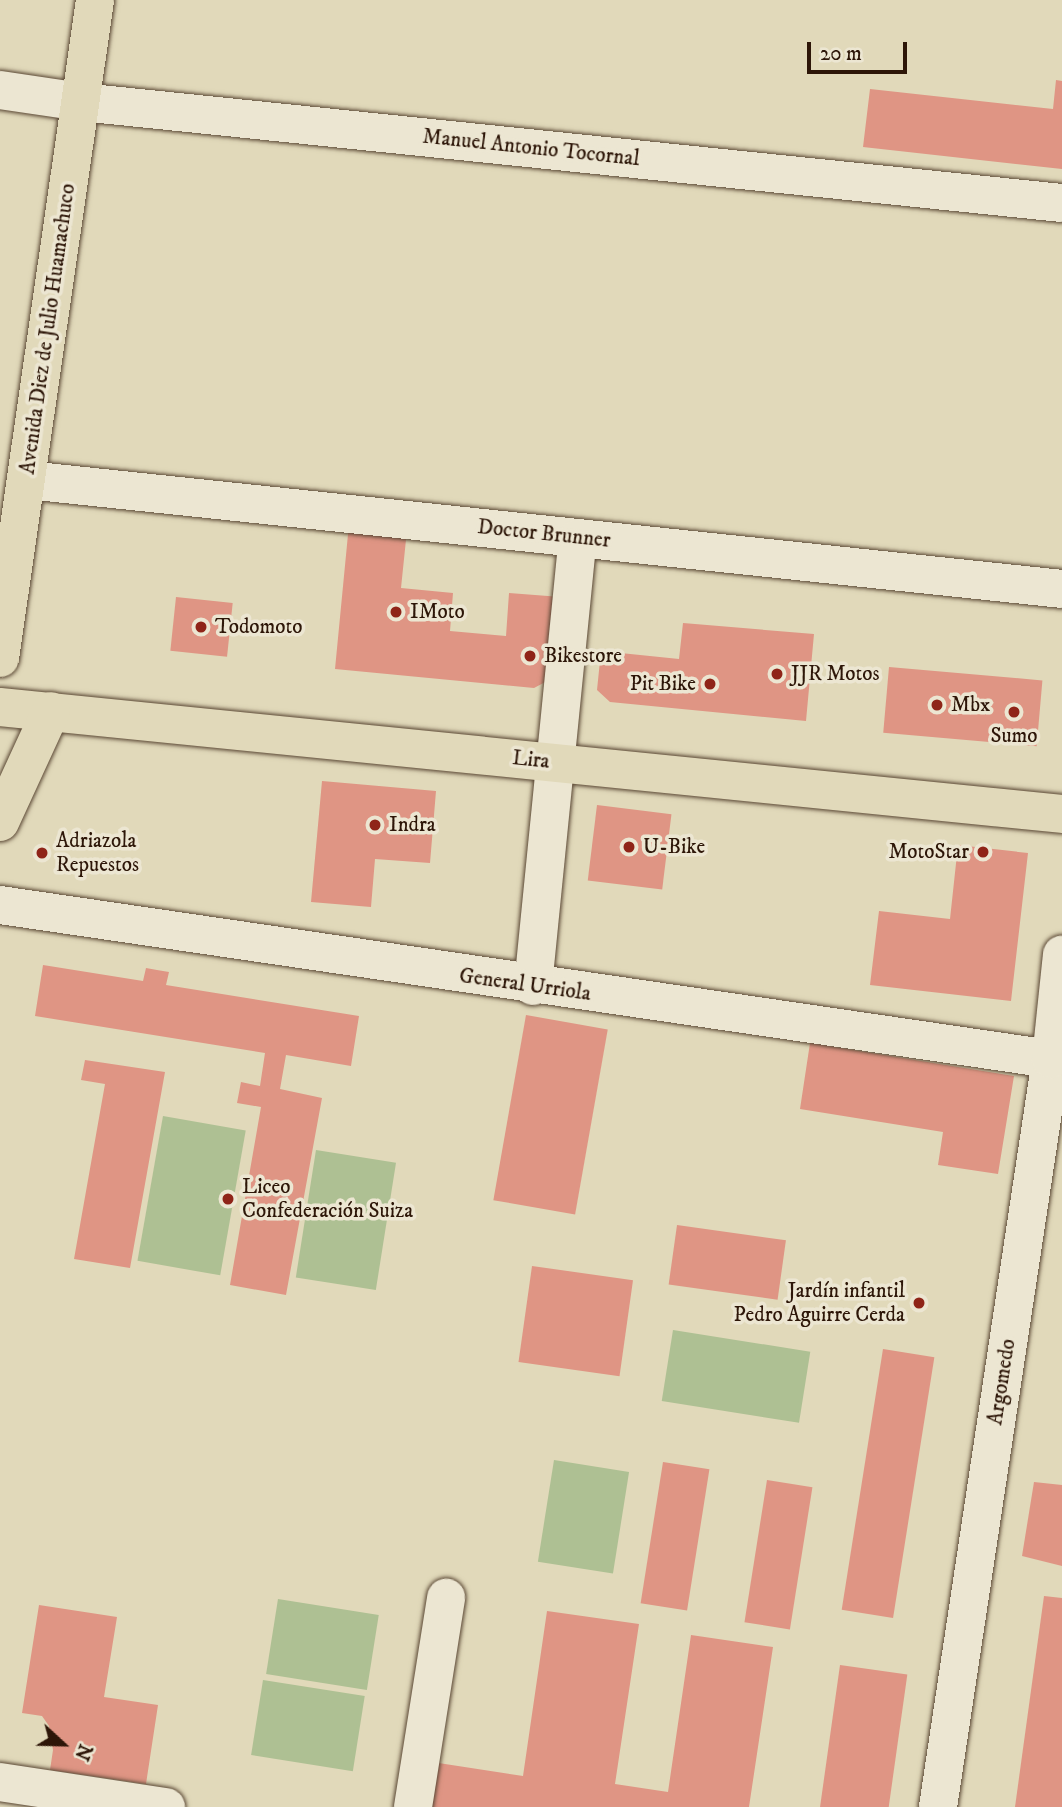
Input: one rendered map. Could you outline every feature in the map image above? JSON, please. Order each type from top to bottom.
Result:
[{"type":"main road","name":"Avenida Diez de Julio Huamachuco","points":[[0,658],[95,0]]},
{"type":"main road","name":"Lira","points":[[0,707],[1062,814]]},
{"type":"main road","points":[[0,822],[51,711]]},
{"type":"street","name":"Manuel Antonio Tocornal","points":[[0,90],[81,102],[1062,202]]},
{"type":"street","name":"Doctor Brunner","points":[[27,480],[1062,589]]},
{"type":"street","points":[[533,986],[578,538]]},
{"type":"street","name":"General Urriola","points":[[0,905],[533,986],[1051,1059]]},
{"type":"street","name":"Argomedo","points":[[938,1807],[1051,1059],[1062,956]]},
{"type":"street","points":[[413,1807],[446,1598]]},
{"type":"street","points":[[0,1782],[166,1807]]},
{"type":"green space","points":[[163,1116],[246,1131],[220,1275],[137,1261]]},
{"type":"green space","points":[[316,1150],[396,1163],[376,1290],[296,1277]]},
{"type":"green space","points":[[673,1330],[810,1352],[799,1423],[662,1401]]},
{"type":"green space","points":[[554,1460],[629,1472],[613,1574],[538,1562]]},
{"type":"green space","points":[[278,1599],[379,1615],[367,1690],[266,1674]]},
{"type":"green space","points":[[263,1680],[365,1696],[353,1771],[251,1755]]},
{"type":"building","points":[[1056,80],[1062,81],[1062,169],[863,147],[870,89],[1053,109]]},
{"type":"building","name":"IMoto","points":[[349,524],[407,530],[401,588],[453,593],[450,631],[506,636],[509,593],[561,597],[555,677],[534,688],[335,669]]},
{"type":"building","name":"Todomoto","points":[[176,597],[233,603],[227,657],[170,651]]},
{"type":"building","points":[[683,623],[814,634],[806,721],[610,702],[597,690],[601,651],[679,659]]},
{"type":"building","name":"Mbx","points":[[889,667],[1042,680],[1037,746],[883,733]]},
{"type":"building","name":"Indra","points":[[322,781],[436,791],[430,863],[375,859],[371,907],[311,902]]},
{"type":"building","name":"U-Bike","points":[[597,805],[671,814],[662,890],[588,880]]},
{"type":"building","points":[[958,845],[1028,853],[1011,1001],[870,985],[879,911],[950,919]]},
{"type":"building","points":[[43,965],[143,981],[146,968],[169,972],[166,985],[359,1016],[351,1066],[286,1055],[280,1089],[322,1098],[286,1295],[230,1285],[261,1107],[237,1103],[241,1082],[260,1086],[265,1053],[35,1016]]},
{"type":"building","points":[[526,1015],[608,1029],[575,1215],[493,1200]]},
{"type":"building","points":[[810,1043],[1014,1076],[998,1174],[938,1165],[943,1132],[800,1109]]},
{"type":"building","points":[[85,1060],[165,1072],[130,1268],[74,1259],[105,1084],[81,1080]]},
{"type":"building","points":[[677,1225],[786,1240],[778,1300],[669,1284]]},
{"type":"building","points":[[532,1266],[633,1280],[620,1376],[519,1362]]},
{"type":"building","points":[[883,1349],[934,1357],[893,1618],[842,1610]]},
{"type":"building","points":[[663,1462],[709,1469],[687,1611],[641,1603]]},
{"type":"building","points":[[767,1480],[812,1487],[790,1629],[744,1622]]},
{"type":"building","points":[[1034,1482],[1062,1485],[1062,1566],[1022,1556]]},
{"type":"building","points":[[1044,1596],[1062,1598],[1062,1807],[1015,1807]]},
{"type":"building","points":[[39,1605],[117,1617],[104,1697],[158,1705],[146,1784],[50,1770],[53,1750],[49,1726],[42,1716],[22,1713]]},
{"type":"building","points":[[547,1611],[639,1624],[615,1784],[668,1792],[691,1635],[773,1647],[749,1807],[425,1807],[432,1762],[523,1776]]},
{"type":"building","points":[[840,1665],[907,1674],[889,1807],[820,1807]]},
{"type":"place","name":"IMoto","points":[[396,612]]},
{"type":"place","name":"Todomoto","points":[[201,627]]},
{"type":"place","name":"Bikestore","points":[[530,656]]},
{"type":"place","name":"JJR Motos","points":[[777,674]]},
{"type":"place","name":"Pit Bike","points":[[710,684]]},
{"type":"place","name":"Mbx","points":[[937,705]]},
{"type":"place","name":"Sumo","points":[[1014,712]]},
{"type":"place","name":"Indra","points":[[375,825]]},
{"type":"place","name":"U-Bike","points":[[629,847]]},
{"type":"place","name":"MotoStar","points":[[983,852]]},
{"type":"place","name":"Adriazola Repuestos","points":[[42,853]]},
{"type":"place","name":"Liceo Confederación Suiza","points":[[228,1199]]},
{"type":"place","name":"Jardín infantil Pedro Aguirre Cerda","points":[[919,1303]]}]
